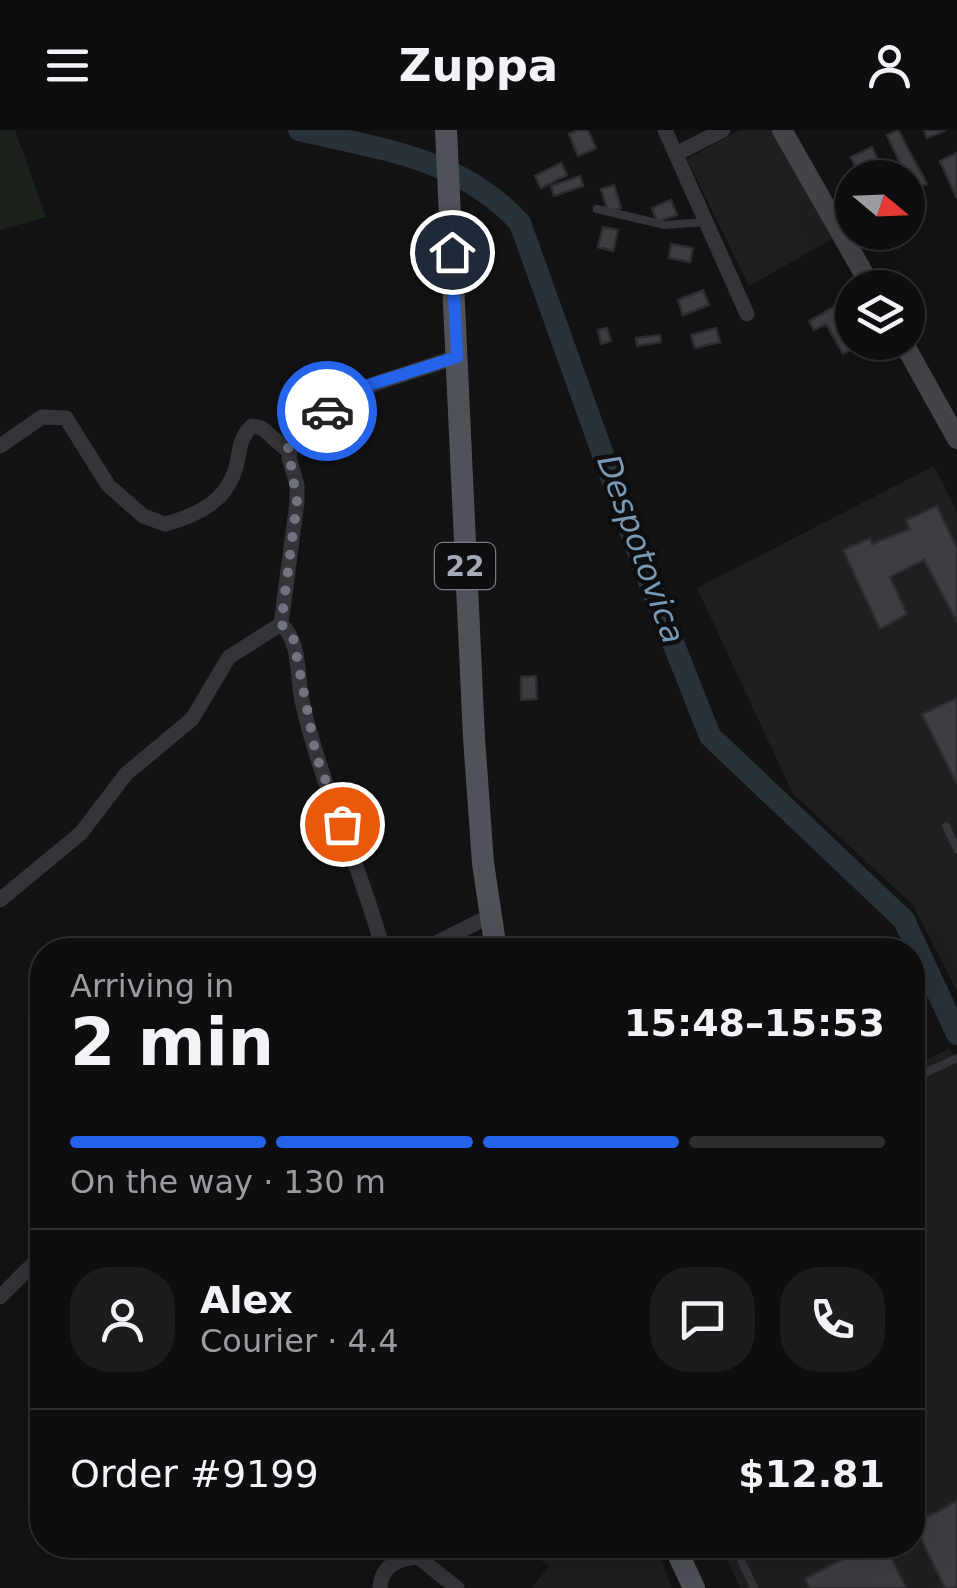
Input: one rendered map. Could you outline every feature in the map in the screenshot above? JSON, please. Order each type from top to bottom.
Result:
[{"type":"main road","name":"22","points":[[446,130],[474,738],[494,938]]},
{"type":"main road","points":[[680,1558],[694,1588]]},
{"type":"street","points":[[665,130],[747,314]]},
{"type":"street","points":[[676,154],[721,130]]},
{"type":"street","points":[[782,130],[862,270]]},
{"type":"street","points":[[281,624],[297,502],[289,452],[293,438],[347,392],[457,357]]},
{"type":"street","points":[[913,360],[957,439]]},
{"type":"street","points":[[0,446],[42,417],[66,418],[108,485],[143,516],[165,524],[212,505],[228,487],[240,442],[252,426],[262,428],[289,452]]},
{"type":"street","points":[[0,900],[80,833],[126,774],[192,718],[229,657],[281,624]]},
{"type":"street","points":[[281,624],[293,637],[316,755],[366,885],[380,938]]},
{"type":"street","points":[[446,938],[490,916]]},
{"type":"street","points":[[0,1297],[30,1267]]},
{"type":"street","points":[[380,1588],[380,1578],[402,1558]]},
{"type":"street","points":[[419,1558],[457,1588]]},
{"type":"lane","points":[[598,208],[665,226],[706,222]]},
{"type":"lane","points":[[946,826],[957,849]]},
{"type":"lane","points":[[925,1073],[957,1058]]},
{"type":"lane","points":[[740,1558],[754,1588]]},
{"type":"shaded area","points":[[0,130],[15,130],[46,217],[0,230]]},
{"type":"shaded area","points":[[740,130],[773,130],[832,239],[749,286],[687,159]]},
{"type":"shaded area","points":[[934,466],[957,512],[957,991],[913,905],[793,794],[697,588]]},
{"type":"shaded area","points":[[950,1048],[957,1062],[957,1588],[740,1588],[726,1558],[925,1558],[925,1060]]},
{"type":"shaded area","points":[[538,1558],[661,1558],[672,1588],[532,1588],[549,1566]]},
{"type":"building","points":[[588,130],[596,148],[578,156],[569,134]]},
{"type":"building","points":[[898,130],[914,160],[899,160],[887,135]]},
{"type":"building","points":[[924,130],[946,130],[927,138]]},
{"type":"building","points":[[872,147],[878,160],[852,160],[851,157]]},
{"type":"building","points":[[957,153],[957,199],[940,161]]},
{"type":"building","points":[[561,163],[567,175],[541,188],[535,176]]},
{"type":"building","points":[[580,176],[583,186],[554,196],[551,186]]},
{"type":"building","points":[[614,185],[621,208],[608,212],[601,189]]},
{"type":"building","points":[[671,200],[677,215],[657,222],[652,208]]},
{"type":"building","points":[[603,227],[618,230],[613,251],[598,247]]},
{"type":"building","points":[[671,244],[693,248],[690,262],[669,258]]},
{"type":"building","points":[[703,290],[709,305],[683,315],[678,300]]},
{"type":"building","points":[[835,306],[835,340],[826,324],[814,330],[809,321]]},
{"type":"building","points":[[607,328],[611,341],[601,344],[598,330]]},
{"type":"building","points":[[716,328],[720,342],[695,348],[691,335]]},
{"type":"building","points":[[660,335],[661,342],[637,346],[636,338]]},
{"type":"building","points":[[937,506],[957,548],[957,622],[924,560],[890,577],[907,614],[880,629],[843,550],[870,538],[872,544],[910,529],[906,520]]},
{"type":"building","points":[[536,676],[537,699],[521,700],[521,677]]},
{"type":"building","points":[[957,698],[957,784],[922,714]]},
{"type":"building","points":[[957,1501],[957,1588],[945,1588],[925,1547],[925,1518]]},
{"type":"building","points":[[845,1558],[891,1558],[906,1588],[809,1588],[805,1579]]},
{"type":"waterway","name":"Despotovica","points":[[299,130],[389,151],[446,170],[497,201],[520,223],[644,569],[710,736],[904,920],[912,938]]},
{"type":"waterway","name":"Despotovica","points":[[925,965],[957,1034]]},
{"type":"way so far","points":[[327,411],[293,438],[288,447],[297,502],[281,624],[293,637],[302,700],[316,755],[342,824]]},
{"type":"route","points":[[327,411],[347,392],[457,357],[452,252]]}]
